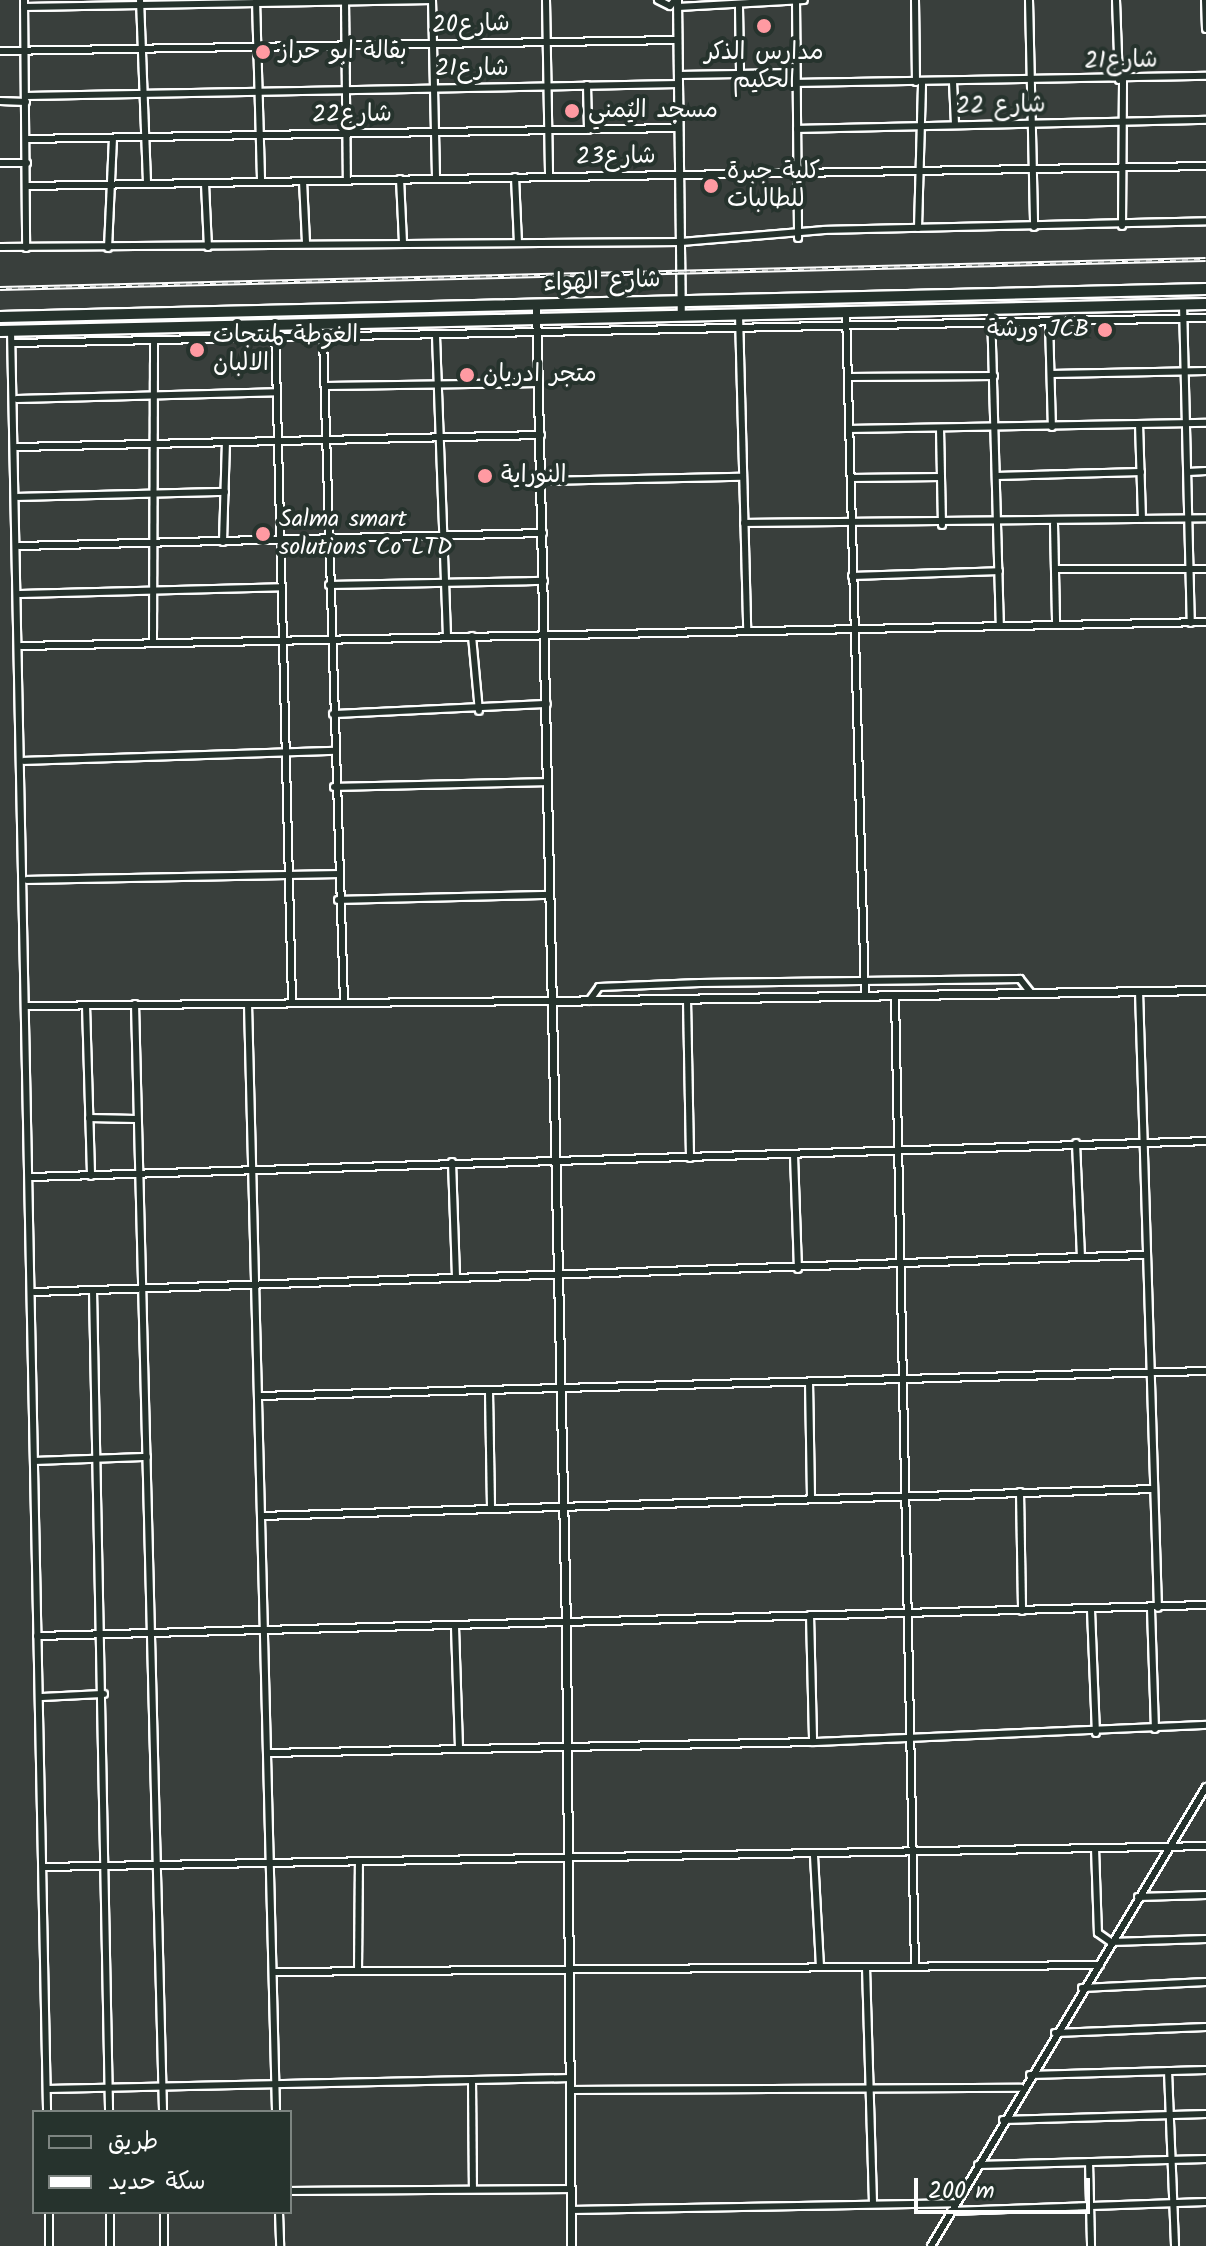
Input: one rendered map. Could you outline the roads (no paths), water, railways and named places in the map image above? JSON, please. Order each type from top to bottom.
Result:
[{"type":"highway","name":"شارع الهواء","points":[[0,317],[1206,289]]},
{"type":"highway","name":"شارع الهواء","points":[[6,331],[1206,304]]},
{"type":"street","points":[[26,248],[24,4],[432,0],[436,178]]},
{"type":"street","points":[[546,0],[549,176]]},
{"type":"street","points":[[658,0],[670,6],[677,2],[739,7],[804,0]]},
{"type":"street","points":[[915,0],[919,82],[918,228]]},
{"type":"street","points":[[1029,0],[1034,227]]},
{"type":"street","points":[[1116,0],[1121,80],[1122,226]]},
{"type":"street","points":[[1205,0],[1206,29]]},
{"type":"street","points":[[256,1],[261,182]]},
{"type":"street","points":[[345,1],[347,180]]},
{"type":"street","points":[[677,2],[681,316]]},
{"type":"street","points":[[796,2],[798,238]]},
{"type":"street","points":[[140,3],[147,184]]},
{"type":"street","points":[[739,7],[740,73]]},
{"type":"street","name":"شارع20","points":[[0,51],[678,40]]},
{"type":"street","name":"شارع21","points":[[0,101],[258,94],[346,88],[548,87],[679,80],[740,73],[796,73]]},
{"type":"street","name":"شارع21","points":[[796,83],[1121,80],[1206,76]]},
{"type":"street","points":[[953,82],[955,125]]},
{"type":"street","points":[[587,85],[588,130]]},
{"type":"street","name":"شارع 22","points":[[797,129],[1206,120]]},
{"type":"street","name":"شارع22","points":[[26,139],[679,128]]},
{"type":"street","points":[[108,248],[113,139]]},
{"type":"street","points":[[0,163],[27,163]]},
{"type":"street","name":"شارع23","points":[[27,186],[1206,166]]},
{"type":"street","points":[[515,177],[518,242]]},
{"type":"street","points":[[400,179],[403,242]]},
{"type":"street","points":[[303,181],[306,243]]},
{"type":"street","points":[[205,184],[208,247]]},
{"type":"street","points":[[0,247],[681,242],[798,238],[918,228],[1122,226],[1206,221]]},
{"type":"street","points":[[536,304],[539,319],[566,1624],[571,2246]]},
{"type":"street","points":[[1183,304],[1191,623]]},
{"type":"street","points":[[991,309],[1000,624]]},
{"type":"street","points":[[846,312],[865,997]]},
{"type":"street","points":[[739,315],[747,631]]},
{"type":"street","points":[[14,343],[154,343],[1206,318]]},
{"type":"street","points":[[1049,322],[1052,427]]},
{"type":"street","points":[[275,324],[292,1002]]},
{"type":"street","points":[[6,331],[14,343],[17,399],[47,2110]]},
{"type":"street","points":[[436,336],[447,636]]},
{"type":"street","points":[[323,338],[334,787],[344,1002]]},
{"type":"street","points":[[153,641],[154,343]]},
{"type":"street","points":[[1051,374],[1206,371]]},
{"type":"street","points":[[849,377],[994,376]]},
{"type":"street","points":[[326,386],[539,383]]},
{"type":"street","points":[[17,399],[277,392]]},
{"type":"street","points":[[851,429],[1206,423]]},
{"type":"street","points":[[1139,424],[1142,519]]},
{"type":"street","points":[[940,429],[942,525]]},
{"type":"street","points":[[17,447],[541,435]]},
{"type":"street","points":[[223,542],[226,442]]},
{"type":"street","points":[[1188,472],[1206,471]]},
{"type":"street","points":[[996,476],[1141,472]]},
{"type":"street","points":[[542,481],[741,477]]},
{"type":"street","points":[[851,478],[941,477]]},
{"type":"street","points":[[18,497],[225,492]]},
{"type":"street","points":[[744,523],[852,520],[997,525],[1206,518]]},
{"type":"street","points":[[1054,524],[1056,622]]},
{"type":"street","points":[[19,546],[281,541],[443,533],[543,533]]},
{"type":"street","points":[[1055,569],[1206,569]]},
{"type":"street","points":[[852,576],[999,571]]},
{"type":"street","points":[[329,585],[544,581]]},
{"type":"street","points":[[20,594],[282,587]]},
{"type":"street","points":[[21,646],[153,641],[856,631],[1056,622],[1206,622]]},
{"type":"street","points":[[472,636],[479,711]]},
{"type":"street","points":[[333,714],[479,711],[547,704]]},
{"type":"street","points":[[24,761],[333,751]]},
{"type":"street","points":[[334,787],[548,782]]},
{"type":"street","points":[[27,880],[337,874]]},
{"type":"street","points":[[338,900],[550,895]]},
{"type":"street","points":[[589,1001],[595,989],[613,986],[1020,979],[1031,993]]},
{"type":"street","points":[[27,1006],[687,1000],[1206,990]]},
{"type":"street","points":[[1139,991],[1154,1489],[1155,1729]]},
{"type":"street","points":[[895,996],[894,1148],[915,1966]]},
{"type":"street","points":[[687,1000],[690,1158]]},
{"type":"street","points":[[135,1004],[163,2110]]},
{"type":"street","points":[[248,1004],[276,2110]]},
{"type":"street","points":[[86,1005],[91,1176]]},
{"type":"street","points":[[89,1118],[136,1119]]},
{"type":"street","points":[[31,1177],[452,1162],[794,1155],[894,1148],[1206,1141]]},
{"type":"street","points":[[1076,1143],[1081,1256]]},
{"type":"street","points":[[794,1155],[798,1269]]},
{"type":"street","points":[[452,1162],[456,1276]]},
{"type":"street","points":[[34,1292],[255,1282],[798,1269],[897,1261],[1145,1255]]},
{"type":"street","points":[[93,1290],[108,1865],[109,2110]]},
{"type":"street","points":[[258,1396],[1206,1371]]},
{"type":"street","points":[[809,1382],[811,1497]]},
{"type":"street","points":[[489,1392],[491,1507]]},
{"type":"street","points":[[37,1461],[147,1457]]},
{"type":"street","points":[[261,1516],[563,1504],[1154,1489]]},
{"type":"street","points":[[1020,1492],[1022,1611]]},
{"type":"street","points":[[37,1636],[1206,1605]]},
{"type":"street","points":[[1091,1610],[1096,1733]]},
{"type":"street","points":[[810,1615],[813,1742]]},
{"type":"street","points":[[455,1627],[459,1748]]},
{"type":"street","points":[[40,1697],[104,1694]]},
{"type":"street","points":[[267,1753],[813,1742],[1096,1733],[1206,1725]]},
{"type":"street","points":[[931,2246],[1021,2088],[1082,1988],[1100,1965],[1206,1787]]},
{"type":"street","points":[[43,1867],[567,1861],[1206,1846]]},
{"type":"street","points":[[1095,1848],[1098,1933],[1111,1942],[1206,1939]]},
{"type":"street","points":[[814,1856],[820,1967]]},
{"type":"street","points":[[358,1971],[359,1863]]},
{"type":"street","points":[[1138,1897],[1206,1895]]},
{"type":"street","points":[[273,1972],[1100,1965]]},
{"type":"street","points":[[866,1967],[866,2085],[873,2204]]},
{"type":"street","points":[[1082,1988],[1206,1982]]},
{"type":"street","points":[[1055,2033],[1206,2027]]},
{"type":"street","points":[[1029,2075],[1206,2070]]},
{"type":"street","points":[[1168,2071],[1175,2246]]},
{"type":"street","points":[[47,2089],[570,2078]]},
{"type":"street","points":[[472,2080],[473,2189]]},
{"type":"street","points":[[570,2090],[866,2085],[1021,2088]]},
{"type":"street","points":[[1003,2120],[1206,2114]]},
{"type":"street","points":[[977,2165],[1206,2159]]},
{"type":"street","points":[[1089,2162],[1091,2246]]},
{"type":"street","points":[[292,2191],[570,2189]]},
{"type":"street","points":[[951,2211],[1206,2202]]},
{"type":"street","points":[[571,2210],[955,2203]]},
{"type":"street","points":[[49,2214],[49,2246]]},
{"type":"street","points":[[110,2214],[110,2246]]},
{"type":"street","points":[[164,2214],[164,2246]]},
{"type":"street","points":[[279,2214],[280,2246]]},
{"type":"railway","points":[[0,288],[1206,259]]},
{"type":"place","name":"مدارس الذكر الحكيم","points":[[764,26]]},
{"type":"place","name":"بقالة ابو حراز","points":[[263,52]]},
{"type":"place","name":"مسجد اليُمني","points":[[572,111]]},
{"type":"place","name":"كلية جبرة للطالبات","points":[[711,186]]},
{"type":"place","name":"ورشة JCB","points":[[1105,330]]},
{"type":"place","name":"الغوطة لمنتجات الالبان","points":[[197,350]]},
{"type":"place","name":"متجر ادريان","points":[[467,375]]},
{"type":"place","name":"النوراية","points":[[485,476]]},
{"type":"place","name":"Salma smart solutions Co LTD","points":[[263,534]]}]
